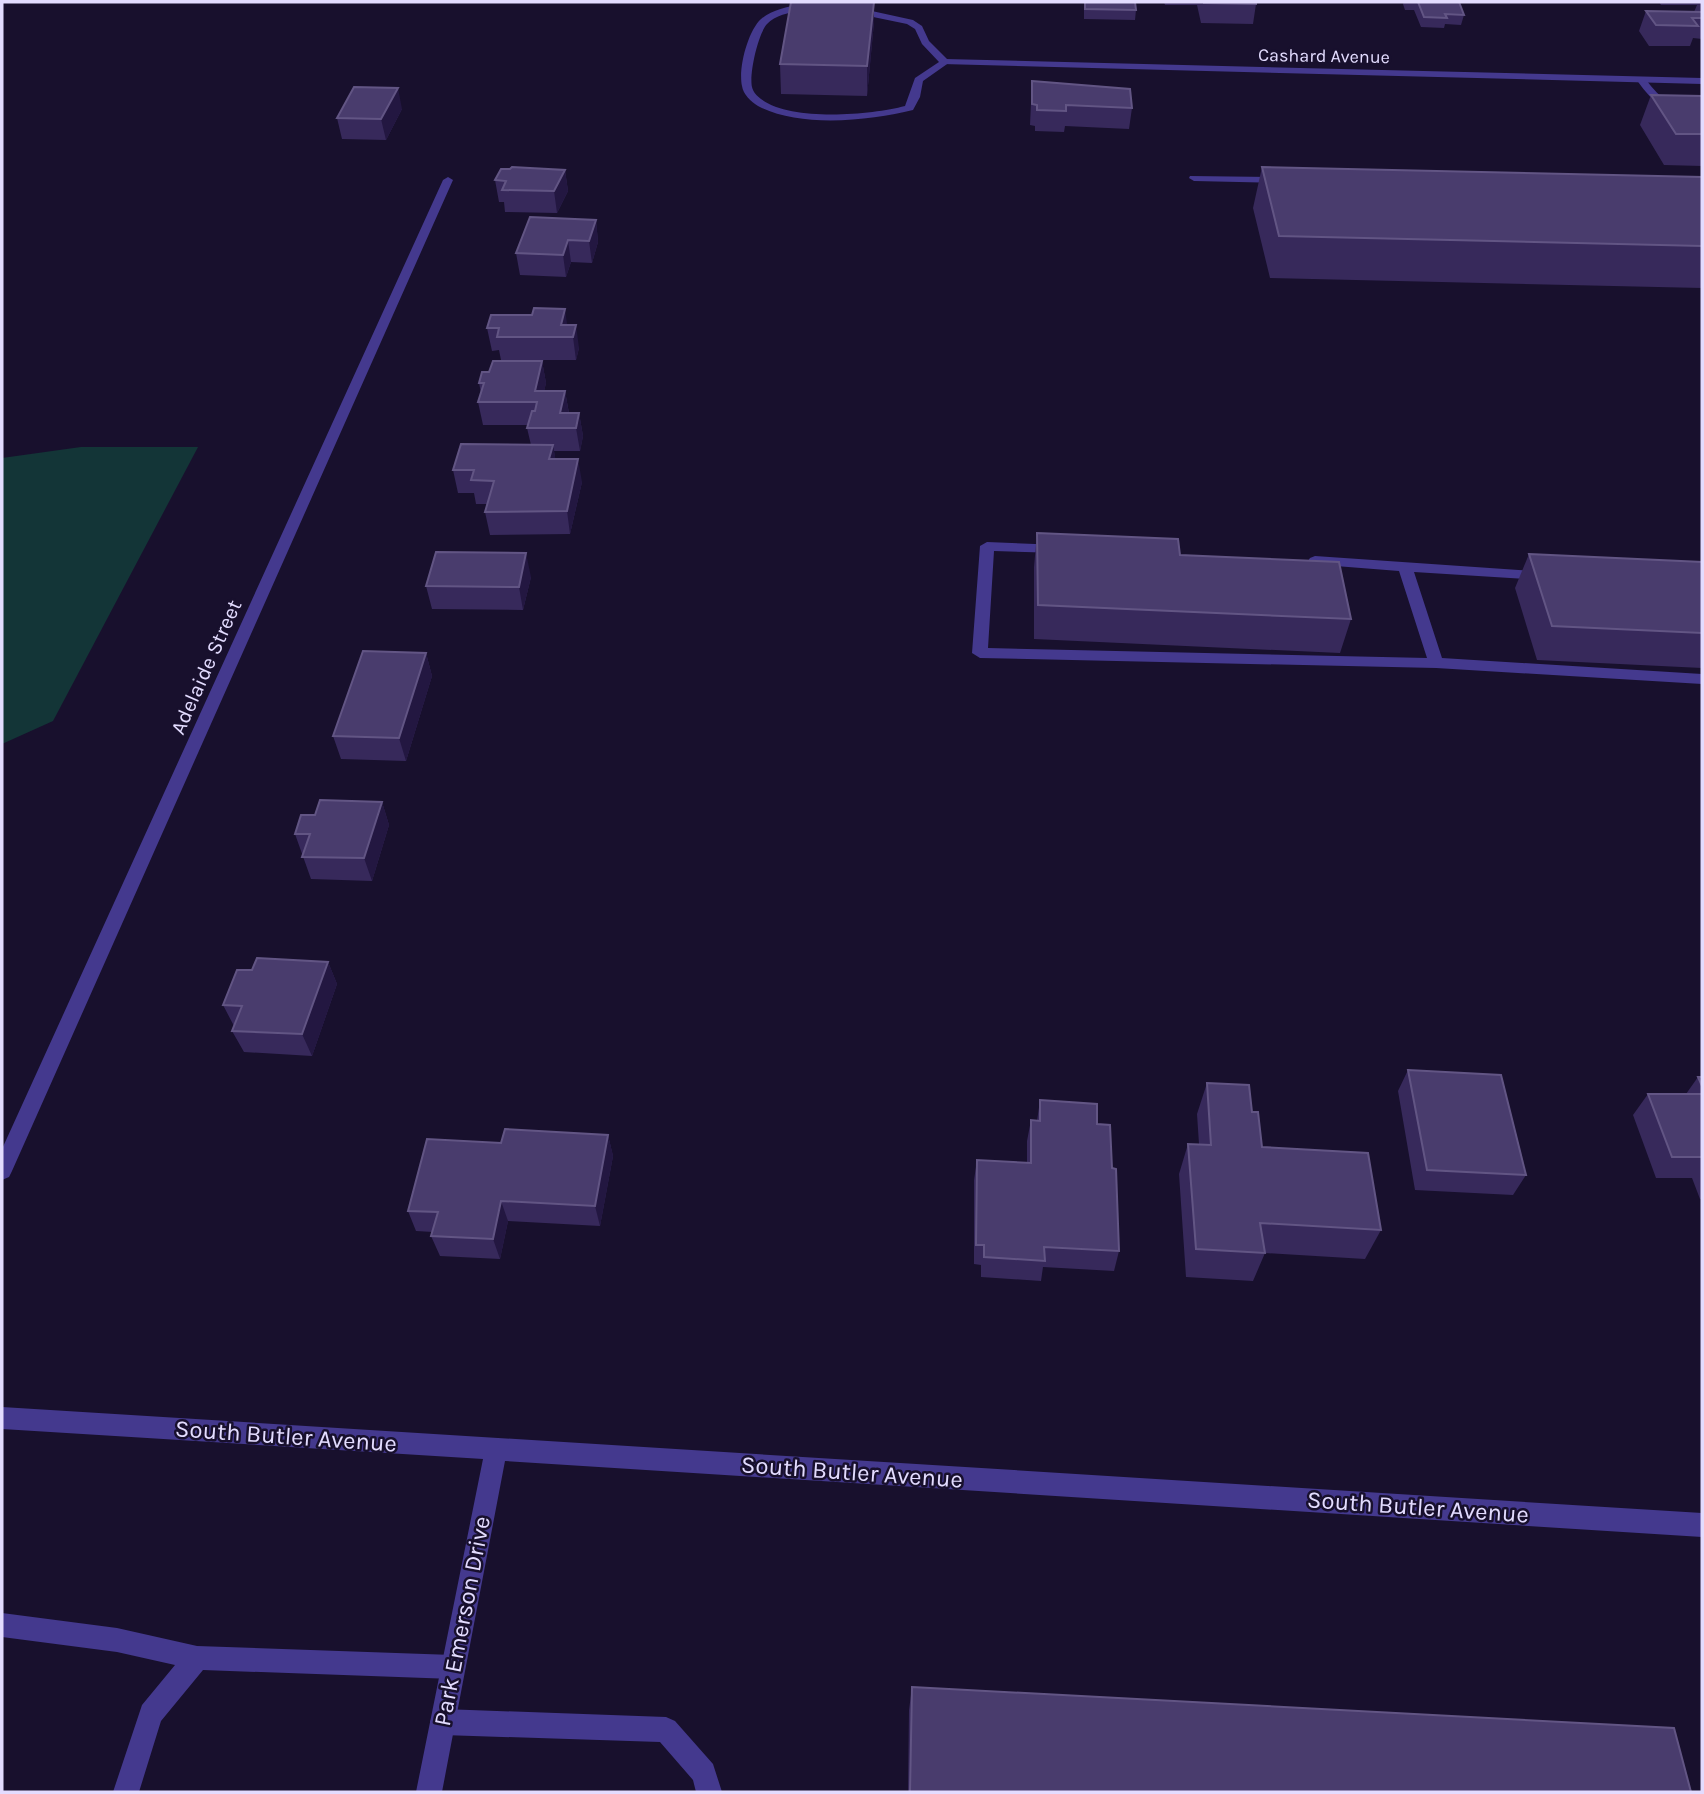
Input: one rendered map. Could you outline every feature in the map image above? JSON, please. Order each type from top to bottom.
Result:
[{"type":"street","points":[[801,7],[849,9],[910,22],[919,28],[925,42],[945,62],[918,80],[909,108],[895,114],[803,115],[783,111],[759,103],[750,95],[746,84],[761,23],[771,16],[801,7]]},
{"type":"street","name":"Cashard Avenue","points":[[945,62],[1702,81]]},
{"type":"street","points":[[1641,79],[1660,104],[1670,108],[1702,109]]},
{"type":"street","points":[[1194,178],[1290,180]]},
{"type":"street","name":"Adelaide Street","points":[[2,1171],[448,180]]},
{"type":"street","points":[[1070,550],[987,546],[980,653],[1436,663],[1702,679]]},
{"type":"street","points":[[1305,561],[1554,576]]},
{"type":"street","points":[[1405,566],[1436,663]]},
{"type":"street","name":"South Butler Avenue","points":[[2,1418],[1702,1525]]},
{"type":"street","name":"Park Emerson Drive","points":[[429,1792],[496,1449]]},
{"type":"street","points":[[2,1625],[117,1640],[197,1658],[453,1667]]},
{"type":"street","points":[[127,1792],[151,1714],[197,1658]]},
{"type":"street","points":[[443,1722],[666,1730],[704,1773],[709,1792]]},
{"type":"green space","points":[[81,447],[198,447],[53,721],[2,744],[2,458]]},
{"type":"building","points":[[791,2],[874,2],[867,66],[780,64]]},
{"type":"building","points":[[1085,2],[1135,2],[1136,10],[1085,9]]},
{"type":"building","points":[[1256,2],[1256,4],[1204,3]]},
{"type":"building","points":[[1418,2],[1459,2],[1464,15],[1445,14],[1447,18],[1424,17]]},
{"type":"building","points":[[1646,11],[1702,12],[1702,18],[1692,18],[1698,26],[1656,25]]},
{"type":"building","points":[[1032,81],[1130,89],[1132,108],[1066,105],[1066,111],[1037,110],[1037,105],[1032,104]]},
{"type":"building","points":[[354,87],[398,88],[381,119],[337,118]]},
{"type":"building","points":[[1651,95],[1702,96],[1702,134],[1676,134]]},
{"type":"building","points":[[512,167],[565,170],[554,191],[502,190],[506,181],[495,180],[501,169]]},
{"type":"building","points":[[1262,167],[1702,177],[1702,246],[1279,236]]},
{"type":"building","points":[[530,217],[596,220],[589,241],[568,240],[563,255],[516,253]]},
{"type":"building","points":[[534,308],[565,309],[561,325],[576,325],[573,337],[497,337],[499,328],[487,328],[491,315],[532,315]]},
{"type":"building","points":[[493,361],[542,361],[535,391],[565,391],[560,413],[579,413],[576,428],[527,428],[537,402],[478,402],[484,383],[479,383],[482,372],[489,372]]},
{"type":"building","points":[[461,444],[553,445],[549,459],[578,459],[567,511],[485,512],[494,481],[471,480],[474,470],[453,470]]},
{"type":"building","points":[[1037,533],[1178,539],[1180,555],[1339,562],[1351,619],[1038,605]]},
{"type":"building","points":[[436,552],[526,553],[519,587],[426,586]]},
{"type":"building","points":[[1529,554],[1702,562],[1702,633],[1552,626]]},
{"type":"building","points":[[363,651],[426,653],[399,738],[333,736]]},
{"type":"building","points":[[320,800],[382,802],[364,858],[302,857],[310,834],[295,834],[301,815],[315,815]]},
{"type":"building","points":[[257,958],[328,962],[302,1034],[232,1031],[242,1006],[223,1005],[237,970],[252,970]]},
{"type":"building","points":[[1408,1070],[1501,1075],[1526,1175],[1427,1170]]},
{"type":"building","points":[[1207,1083],[1249,1085],[1252,1112],[1258,1112],[1262,1147],[1368,1153],[1381,1230],[1260,1223],[1265,1253],[1196,1249],[1188,1144],[1211,1145]]},
{"type":"building","points":[[1648,1094],[1702,1094],[1702,1157],[1672,1157]]},
{"type":"building","points":[[1040,1100],[1097,1104],[1097,1124],[1110,1125],[1112,1168],[1116,1169],[1119,1251],[1044,1247],[1045,1261],[984,1257],[984,1245],[976,1245],[977,1160],[1031,1163],[1031,1120],[1040,1121]]},
{"type":"building","points":[[505,1129],[608,1135],[595,1206],[501,1201],[493,1239],[431,1236],[438,1212],[408,1211],[427,1139],[501,1143]]},
{"type":"building","points":[[912,1687],[1674,1728],[1691,1792],[910,1792]]}]
